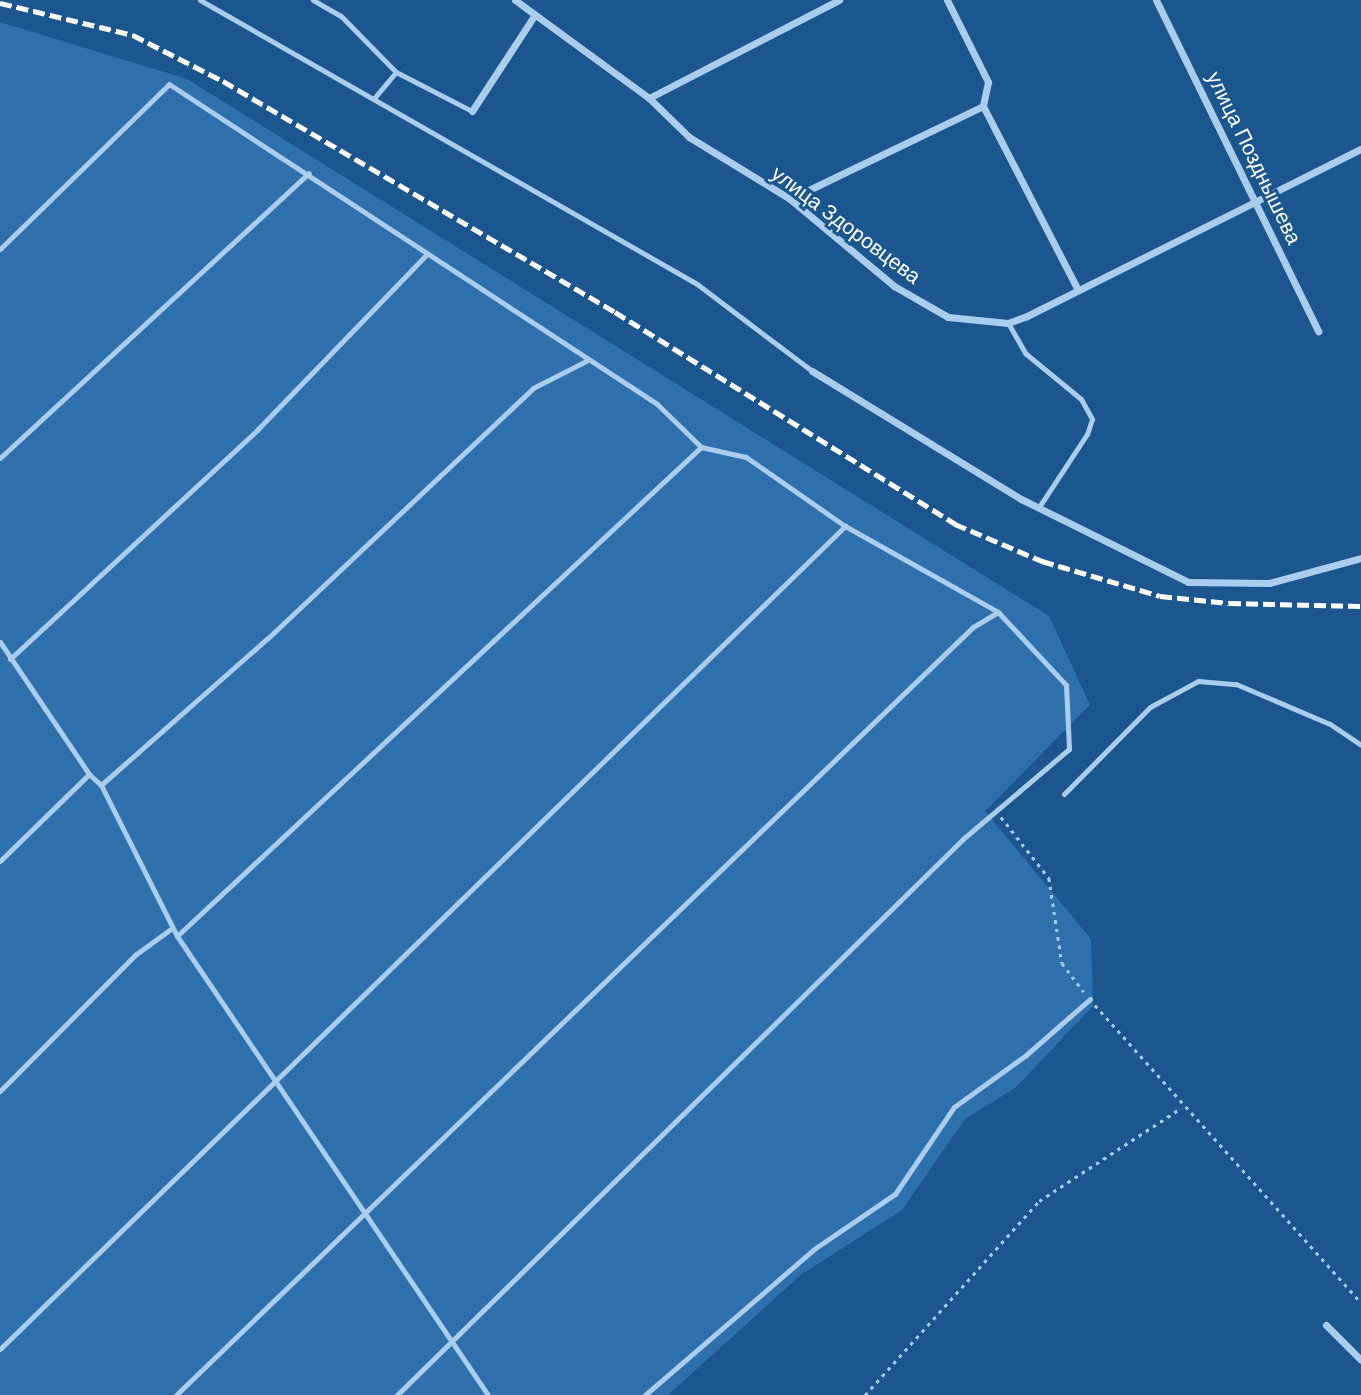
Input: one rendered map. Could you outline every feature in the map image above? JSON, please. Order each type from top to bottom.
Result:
[{"type":"street","points":[[649,99],[839,0]]},
{"type":"street","points":[[947,0],[989,82],[983,106],[1078,290]]},
{"type":"street","name":"улица Позднышева","points":[[1156,0],[1318,331]]},
{"type":"street","name":"улица Здоровцева","points":[[521,1],[534,16],[649,99],[689,137],[790,199],[894,286],[948,317],[1007,323]]},
{"type":"street","points":[[472,111],[534,16]]},
{"type":"street","points":[[790,199],[983,106]]},
{"type":"street","points":[[1007,323],[1361,149]]},
{"type":"street","points":[[812,372],[1039,507],[1188,582],[1269,583],[1361,558]]},
{"type":"street","points":[[1326,1325],[1361,1360]]},
{"type":"lane","points":[[200,0],[697,284],[812,372]]},
{"type":"lane","points":[[313,0],[341,16],[396,72],[472,111]]},
{"type":"lane","points":[[374,98],[396,72]]},
{"type":"lane","points":[[0,249],[169,84],[309,173],[426,255],[657,404],[701,447],[746,457],[845,526],[998,612],[1066,685],[1069,749],[996,811],[397,1395]]},
{"type":"lane","points":[[0,458],[309,173]]},
{"type":"lane","points":[[10,659],[257,430],[426,255]]},
{"type":"lane","points":[[1007,323],[1025,353],[1081,399],[1092,419],[1087,434],[1039,507]]},
{"type":"lane","points":[[102,785],[268,638],[533,388],[588,360]]},
{"type":"lane","points":[[177,936],[701,447]]},
{"type":"lane","points":[[0,1349],[845,526]]},
{"type":"lane","points":[[176,1395],[362,1211],[973,627],[998,612]]},
{"type":"lane","points":[[0,642],[89,774],[102,785],[177,936],[278,1081],[362,1211],[488,1395]]},
{"type":"lane","points":[[1064,794],[1150,707],[1198,681],[1236,684],[1330,724],[1361,745]]},
{"type":"lane","points":[[0,861],[89,774]]},
{"type":"lane","points":[[0,1091],[135,955],[172,928]]},
{"type":"lane","points":[[645,1395],[814,1249],[894,1194],[954,1107],[1026,1055],[1090,999]]},
{"type":"path","points":[[996,811],[1048,878],[1062,963],[1183,1107],[1361,1303]]},
{"type":"path","points":[[865,1395],[1038,1201],[1183,1107]]},
{"type":"shaded area","points":[[0,22],[187,79],[1049,616],[1090,705],[985,811],[1091,939],[1093,1006],[1015,1088],[965,1119],[902,1210],[802,1274],[668,1395],[0,1395]]},
{"type":"railway","points":[[0,3],[133,35],[223,81],[615,312],[955,524],[1042,561],[1160,596],[1229,603],[1361,606]]}]
